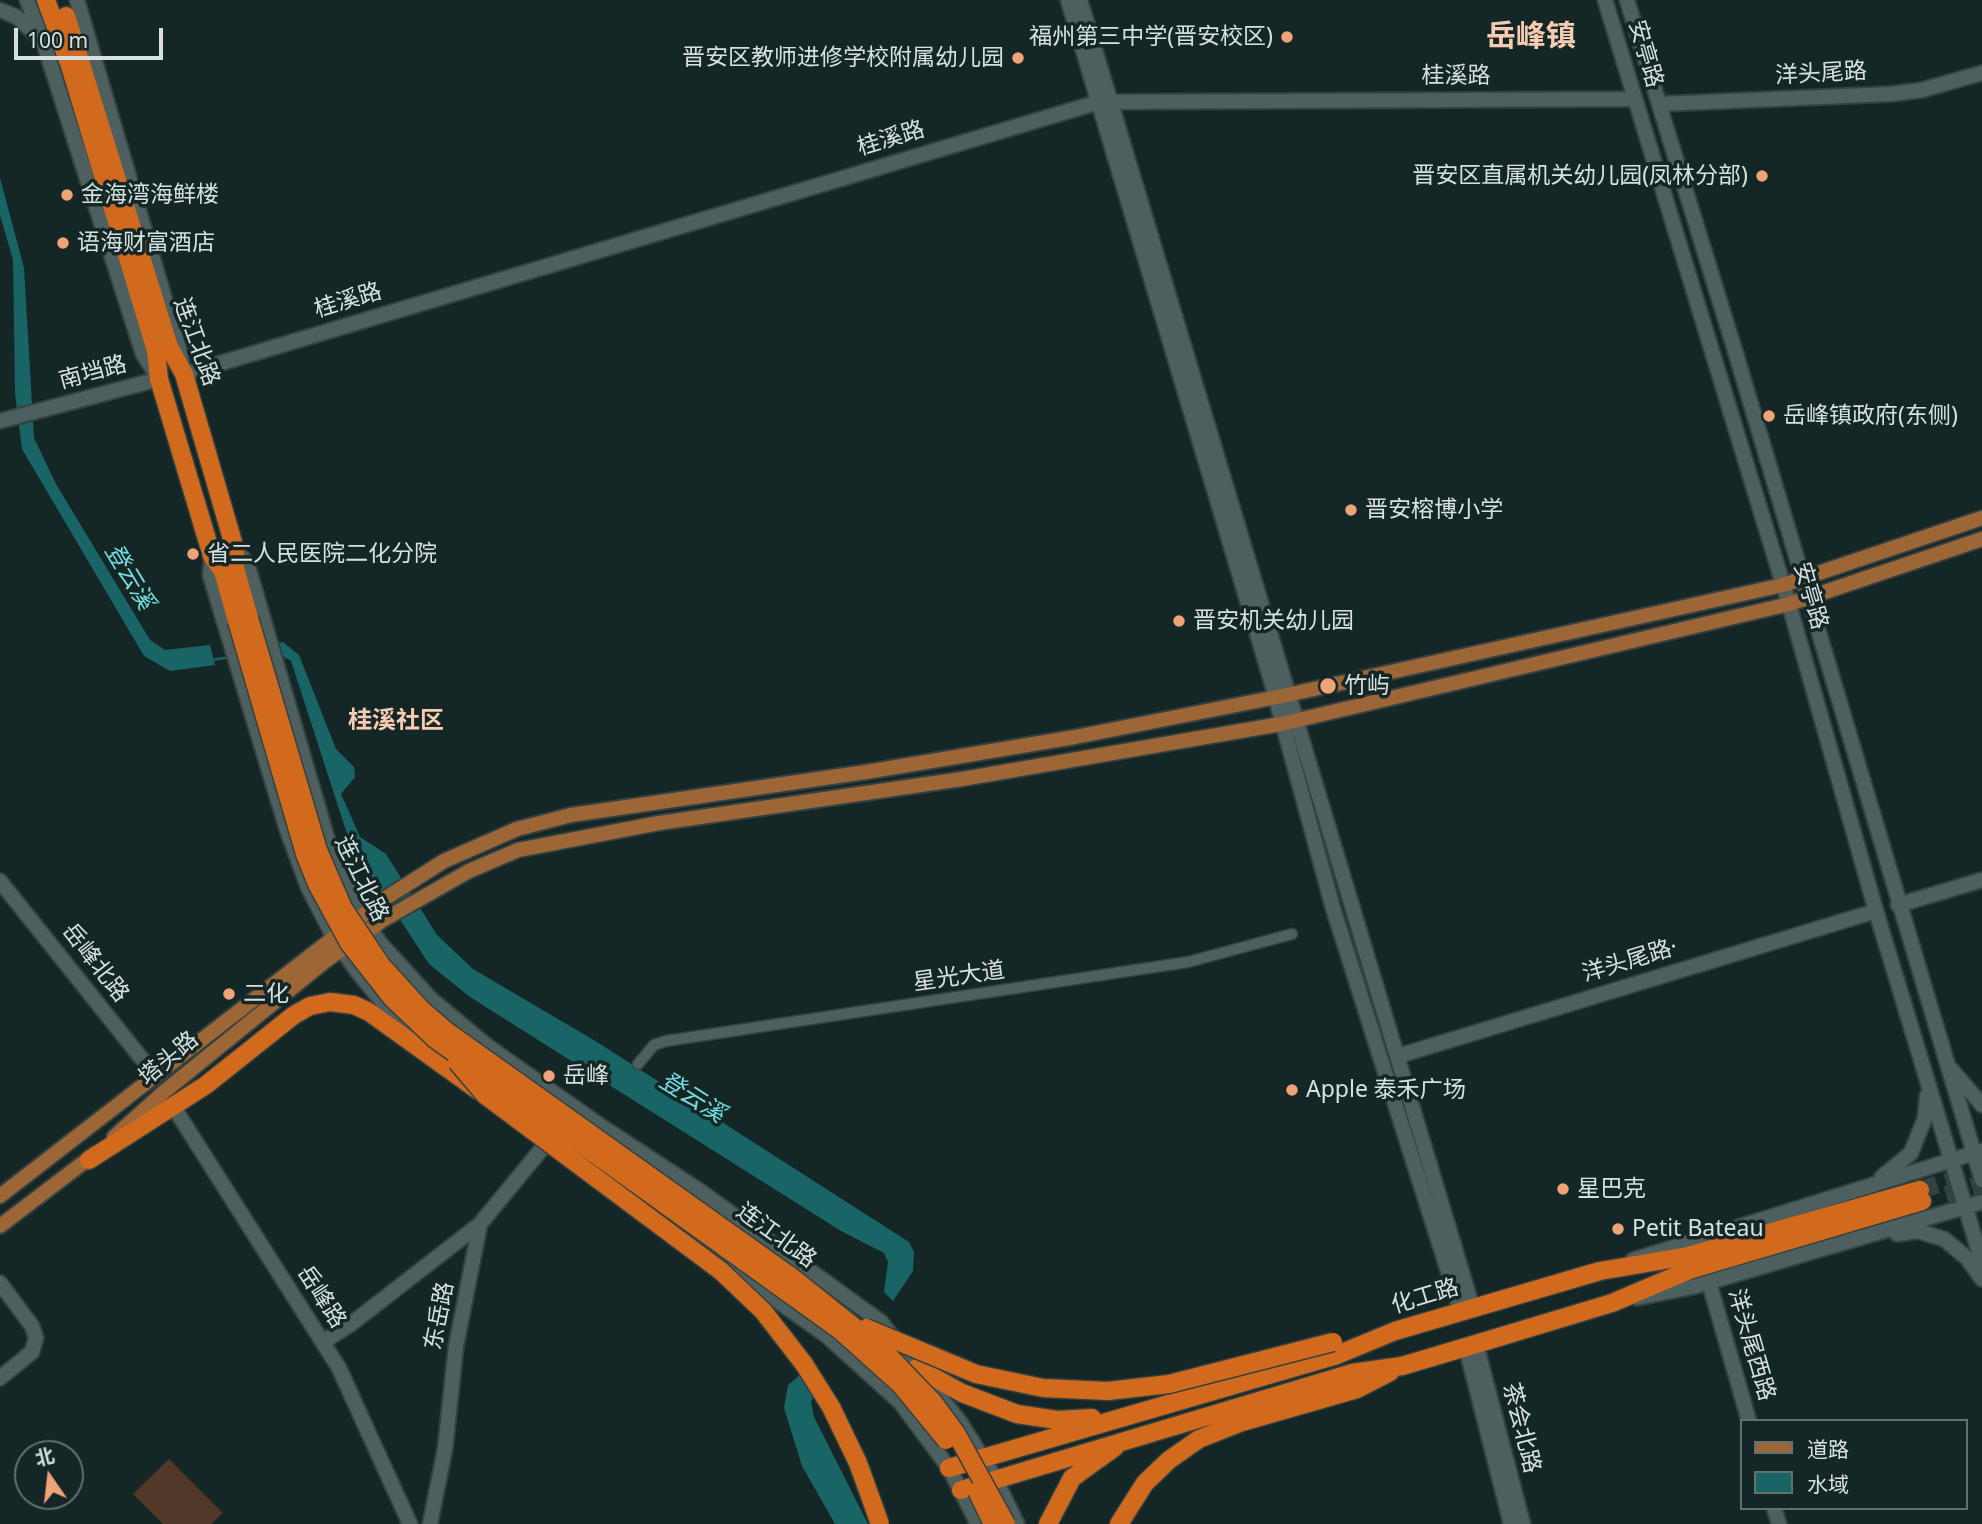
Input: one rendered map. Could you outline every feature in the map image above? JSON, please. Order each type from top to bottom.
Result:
[{"type":"highway","name":"连江北路","points":[[46,0],[153,316],[184,374],[235,549],[235,568],[243,619],[305,854],[332,914],[370,973],[411,1018],[435,1039],[841,1331],[876,1361],[901,1385],[945,1439],[972,1481],[993,1524]]},
{"type":"highway","name":"连江北路","points":[[60,0],[153,316],[159,379],[212,556],[223,572],[243,619],[318,850],[344,908],[381,965],[421,1009],[445,1030],[851,1322],[933,1402],[982,1476],[1006,1524]]},
{"type":"highway","points":[[89,1160],[206,1085],[294,1015],[310,1006],[330,1002],[354,1005],[369,1012],[485,1095],[732,1280],[763,1311],[804,1364],[831,1407],[854,1454],[880,1524]]},
{"type":"highway","points":[[435,1039],[485,1095]]},
{"type":"highway","name":"化工路","points":[[949,1468],[1336,1355],[1395,1331],[1600,1271],[1688,1256],[1921,1196],[1692,1269],[1612,1303],[1402,1366],[1352,1373],[961,1490]]},
{"type":"highway","points":[[851,1322],[976,1374],[1043,1388],[1108,1391],[1169,1384],[1333,1342],[1395,1331]]},
{"type":"highway","points":[[1119,1524],[1145,1483],[1169,1460],[1199,1439],[1242,1422],[1357,1388],[1402,1366]]},
{"type":"highway","points":[[917,1368],[993,1406],[1045,1419],[1085,1419],[1184,1399]]},
{"type":"highway","points":[[1048,1524],[1072,1478],[1123,1440]]},
{"type":"main road","points":[[27,0],[45,47],[143,354],[159,379]]},
{"type":"main road","points":[[77,0],[178,344],[184,374]]},
{"type":"main road","points":[[1068,0],[1105,101]]},
{"type":"main road","points":[[1080,0],[1105,101],[1281,696],[1333,908],[1467,1310]]},
{"type":"main road","name":"安亭路","points":[[1605,0],[1789,604],[1876,911],[1982,1262]]},
{"type":"main road","name":"安亭路","points":[[1627,0],[1946,1063],[1978,1152],[1982,1180]]},
{"type":"main road","points":[[0,10],[23,21],[45,47]]},
{"type":"main road","name":"洋头尾路","points":[[1659,104],[1891,93],[1922,90],[1982,73]]},
{"type":"main road","name":"桂溪路","points":[[184,374],[1105,101],[1634,99]]},
{"type":"main road","name":"南垱路","points":[[1,420],[159,379]]},
{"type":"main road","points":[[338,944],[362,916],[444,861],[491,838],[542,821],[1035,744],[1281,696],[1783,585],[1982,518]]},
{"type":"main road","name":"塔头路","points":[[0,1196],[154,1074],[338,944],[370,930],[411,902],[469,871],[530,847],[659,823],[962,779],[1288,723],[1808,599],[1982,539]]},
{"type":"main road","points":[[235,549],[247,563],[330,848],[370,930],[424,993],[459,1024],[874,1315],[888,1328],[983,1458],[1017,1524]]},
{"type":"main road","points":[[212,556],[209,575],[286,830],[308,887],[338,944],[376,996],[400,1021],[496,1102],[827,1336],[900,1402],[949,1468],[978,1524]]},
{"type":"main road","points":[[1288,723],[1398,1056],[1467,1310]]},
{"type":"main road","points":[[1898,905],[1982,880]]},
{"type":"main road","name":"岳峰北路","points":[[0,881],[154,1074]]},
{"type":"main road","name":"洋头尾路·","points":[[1398,1056],[1876,911]]},
{"type":"main road","name":"塔头路","points":[[0,1226],[89,1160],[165,1091],[338,944]]},
{"type":"main road","points":[[1946,1063],[1982,1105]]},
{"type":"main road","points":[[1867,1186],[1895,1168],[1911,1153],[1920,1136],[1927,1103],[1924,1070]]},
{"type":"main road","name":"岳峰路","points":[[173,1106],[339,1367],[410,1524]]},
{"type":"main road","name":"东岳路","points":[[430,1524],[445,1449],[456,1346],[480,1224],[549,1140]]},
{"type":"main road","points":[[1600,1271],[1684,1241],[1978,1152]]},
{"type":"main road","points":[[1612,1303],[1709,1282],[1982,1202]]},
{"type":"main road","points":[[323,1342],[351,1324],[480,1224]]},
{"type":"main road","points":[[1861,1237],[1918,1231],[1931,1234],[1956,1247],[1982,1279]]},
{"type":"main road","name":"洋头尾西路","points":[[1709,1282],[1748,1419]]},
{"type":"main road","points":[[0,1283],[32,1326],[36,1338],[32,1352],[0,1378]]},
{"type":"main road","name":"茶会北路","points":[[1471,1346],[1511,1524]]},
{"type":"main road","name":"茶会北路","points":[[1471,1346],[1522,1524]]},
{"type":"street","name":"星光大道","points":[[638,1064],[654,1045],[666,1041],[1188,962],[1292,934]]},
{"type":"shaded area","points":[[169,1459],[223,1513],[211,1524],[163,1524],[133,1494]]},
{"type":"water","points":[[0,178],[24,268],[34,438],[56,484],[150,640],[165,650],[210,645],[215,665],[170,671],[144,656],[22,449],[15,393],[13,260],[0,215]]},
{"type":"water","points":[[283,642],[299,655],[336,749],[354,767],[355,777],[341,794],[360,837],[386,854],[437,935],[473,969],[597,1042],[909,1242],[914,1252],[913,1271],[893,1301],[884,1292],[888,1262],[884,1253],[841,1231],[470,997],[429,964],[350,843],[291,661],[264,646]]},
{"type":"water","points":[[801,1374],[814,1396],[811,1402],[814,1417],[868,1524],[835,1524],[802,1466],[784,1408],[788,1385]]},
{"type":"waterway","name":"登云溪","points":[[212,660],[230,657]]},
{"type":"tunnel","points":[[1920,1190],[1982,1171]]},
{"type":"tunnel","points":[[1946,1195],[1982,1184]]},
{"type":"place","name":"福州第三中学(晋安校区)","points":[[1287,37]]},
{"type":"place","name":"晋安区教师进修学校附属幼儿园","points":[[1018,58]]},
{"type":"place","name":"晋安区直属机关幼儿园(凤林分部)","points":[[1762,176]]},
{"type":"place","name":"金海湾海鲜楼","points":[[67,195]]},
{"type":"place","name":"语海财富酒店","points":[[63,243]]},
{"type":"place","name":"岳峰镇政府(东侧)","points":[[1769,416]]},
{"type":"place","name":"晋安榕博小学","points":[[1351,510]]},
{"type":"place","name":"省二人民医院二化分院","points":[[193,554]]},
{"type":"place","name":"晋安机关幼儿园","points":[[1179,621]]},
{"type":"place","name":"竹屿","points":[[1328,686]]},
{"type":"place","name":"二化","points":[[229,994]]},
{"type":"place","name":"岳峰","points":[[549,1076]]},
{"type":"place","name":"Apple 泰禾广场","points":[[1292,1090]]},
{"type":"place","name":"星巴克","points":[[1563,1189]]},
{"type":"place","name":"Petit Bateau","points":[[1618,1229]]},
{"type":"district","name":"岳峰镇","points":[[1531,37]]},
{"type":"district","name":"桂溪社区","points":[[396,721]]}]
